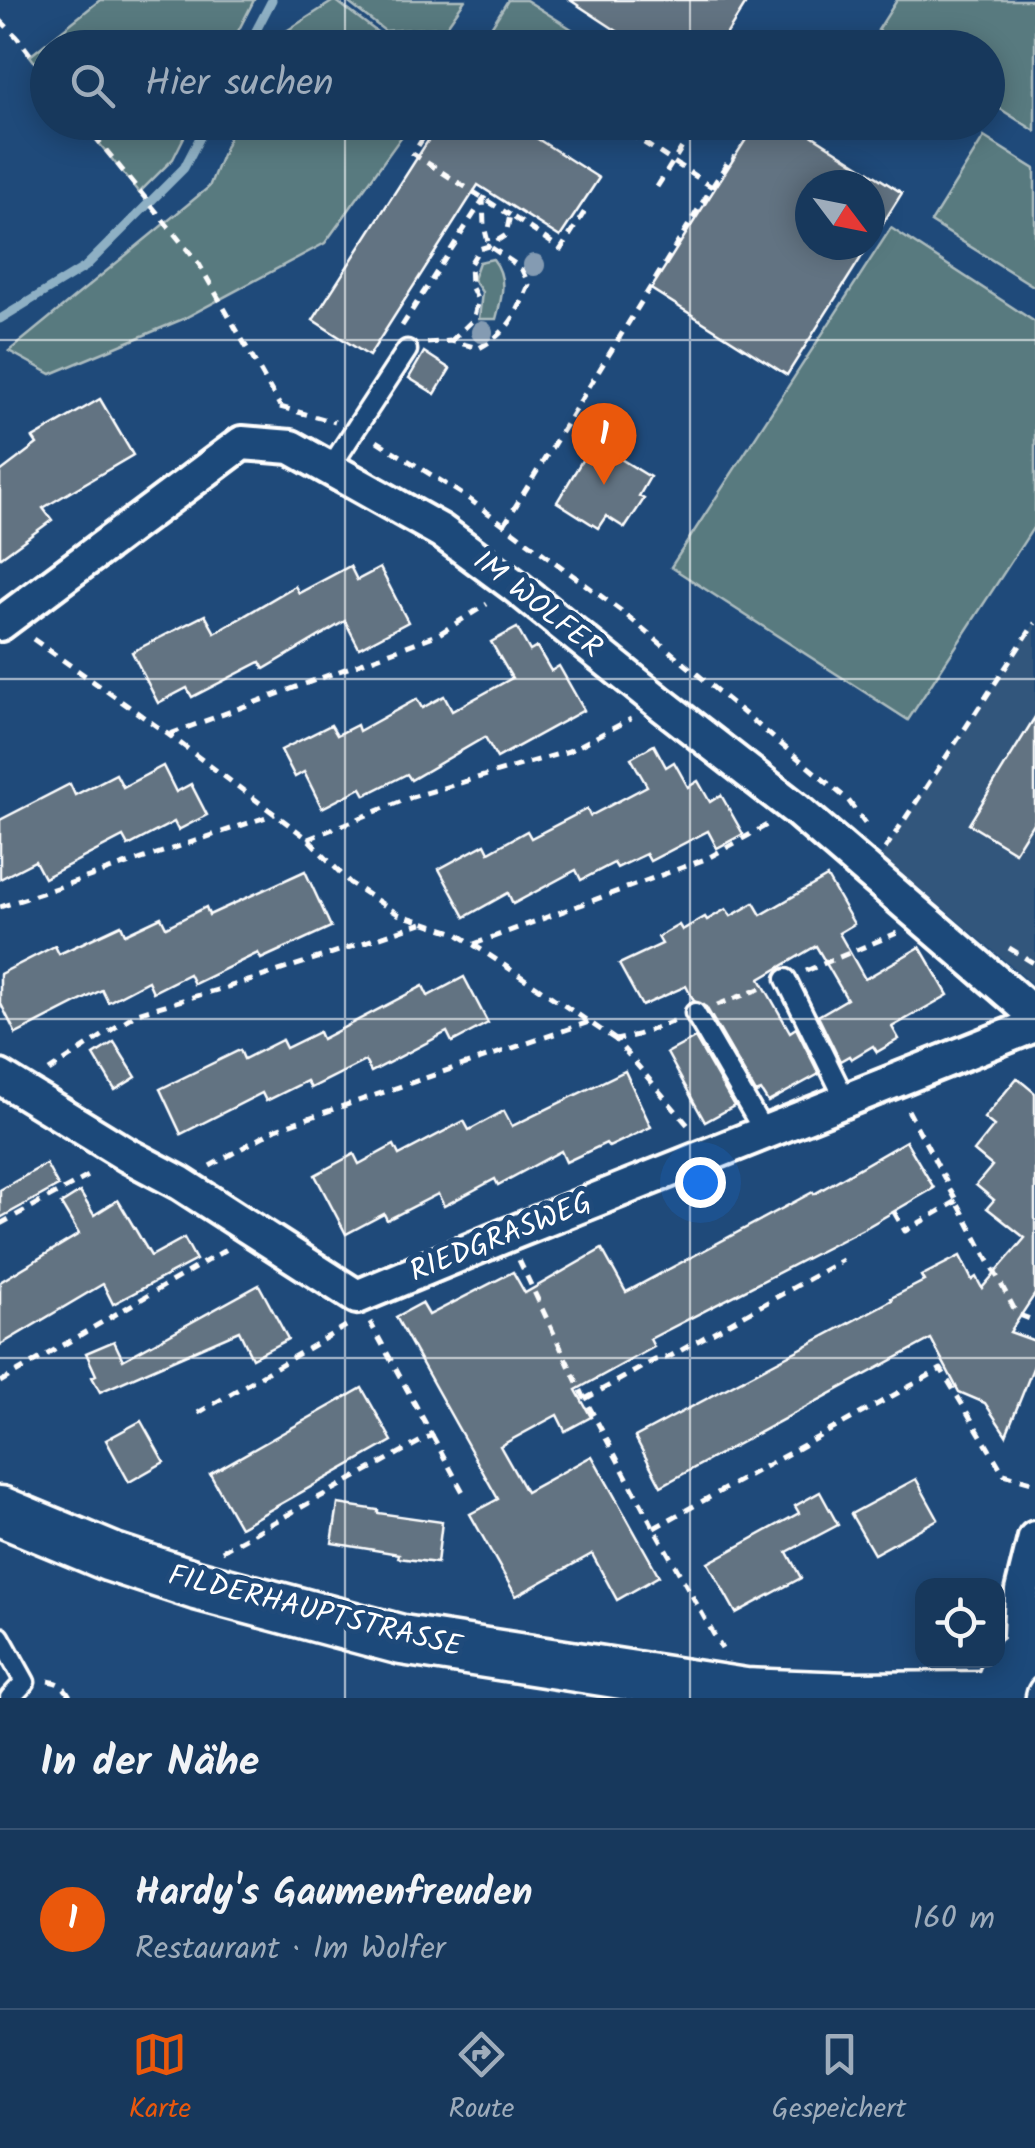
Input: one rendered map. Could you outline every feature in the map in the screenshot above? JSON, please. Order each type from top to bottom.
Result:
[{"type":"main road","name":"FILDERHAUPTSTRASSE","points":[[0,1511],[111,1557],[196,1585],[402,1640],[745,1693],[848,1698],[1013,1675]]},
{"type":"street","name":"IM WOLFER","points":[[3,622],[242,443],[291,448],[441,530],[515,586],[796,808],[1035,1015]]},
{"type":"street","name":"RIEDGRASWEG","points":[[361,1306],[507,1235],[1035,1025]]},
{"type":"street","points":[[10,1083],[256,1232],[361,1306]]},
{"type":"street","points":[[1013,1675],[1022,1591],[1035,1538]]},
{"type":"lane","points":[[330,468],[407,350]]},
{"type":"lane","points":[[786,979],[846,1100]]},
{"type":"lane","points":[[695,1013],[764,1132]]},
{"type":"lane","points":[[0,1637],[25,1682],[10,1698]]},
{"type":"path","points":[[0,20],[30,55]]},
{"type":"path","points":[[97,140],[198,264],[280,407],[291,448]]},
{"type":"path","points":[[422,140],[413,154],[486,195],[561,249],[586,211],[580,208]]},
{"type":"path","points":[[640,140],[712,187]]},
{"type":"path","points":[[657,187],[686,140]]},
{"type":"path","points":[[504,525],[712,187],[734,158]]},
{"type":"path","points":[[486,195],[484,226],[489,246],[521,268],[529,285],[516,316],[498,338],[479,348],[451,341],[407,350],[393,341],[486,195]]},
{"type":"path","points":[[451,341],[473,320],[478,300],[471,286],[470,264],[479,249],[506,235],[510,215]]},
{"type":"path","points":[[280,407],[356,428],[465,496],[624,612],[848,800]]},
{"type":"path","points":[[169,734],[440,634],[515,586]]},
{"type":"path","points":[[3,622],[169,734],[308,839],[350,883],[398,914],[456,932],[616,1040],[712,1153]]},
{"type":"path","points":[[884,851],[1035,622]]},
{"type":"path","points":[[308,839],[412,797],[569,751],[660,704]]},
{"type":"path","points":[[474,944],[708,858],[796,808]]},
{"type":"path","points":[[0,907],[275,814]]},
{"type":"path","points":[[616,1040],[786,979],[928,920]]},
{"type":"path","points":[[10,1083],[137,1013],[252,980],[425,922]]},
{"type":"path","points":[[180,1184],[276,1128],[589,1022]]},
{"type":"path","points":[[892,1081],[1018,1314],[1035,1321]]},
{"type":"path","points":[[0,1224],[128,1154]]},
{"type":"path","points":[[894,1212],[905,1231],[956,1201]]},
{"type":"path","points":[[0,1382],[256,1232]]},
{"type":"path","points":[[507,1235],[585,1399],[745,1693]]},
{"type":"path","points":[[585,1399],[843,1260]]},
{"type":"path","points":[[198,1413],[361,1306],[464,1492]]},
{"type":"path","points":[[654,1528],[941,1369],[1004,1474],[1035,1484]]},
{"type":"path","points":[[196,1585],[210,1557],[432,1435]]},
{"type":"path","points":[[25,1682],[56,1682],[66,1687],[71,1698]]},
{"type":"shaded area","points":[[1035,623],[1035,986],[881,856]]},
{"type":"green space","points":[[100,0],[254,0],[239,30],[62,30]]},
{"type":"green space","points":[[335,0],[375,30],[288,30]]},
{"type":"green space","points":[[345,0],[465,0],[446,27],[384,30]]},
{"type":"green space","points":[[508,0],[526,0],[573,30],[489,30]]},
{"type":"green space","points":[[897,0],[1035,0],[1035,131],[1005,112],[1005,30],[878,30]]},
{"type":"green space","points":[[97,140],[182,140],[173,159],[139,193]]},
{"type":"green space","points":[[228,140],[399,140],[325,243],[183,319],[51,374],[9,351],[209,187]]},
{"type":"green space","points":[[982,140],[989,140],[1035,169],[1035,287],[931,222]]},
{"type":"green space","points":[[891,228],[1035,322],[1035,525],[908,720],[671,567],[870,260],[885,260],[885,237]]},
{"type":"green space","points":[[493,259],[502,281],[500,303],[496,319],[479,319],[482,292],[473,279],[479,262]]},
{"type":"building","points":[[570,0],[748,0],[729,30],[616,30]]},
{"type":"building","points":[[428,140],[539,140],[599,178],[560,237],[478,185],[369,356],[313,320]]},
{"type":"building","points":[[746,140],[819,140],[866,170],[795,170],[795,260],[860,260],[787,375],[651,289]]},
{"type":"building","points":[[885,182],[902,193],[885,220]]},
{"type":"building","points":[[424,352],[450,369],[435,394],[409,378]]},
{"type":"building","points":[[100,399],[133,455],[43,508],[52,520],[0,558],[0,472],[37,444],[33,438]]},
{"type":"building","points":[[593,442],[650,477],[639,496],[644,499],[625,528],[606,516],[598,528],[557,502]]},
{"type":"building","points":[[350,566],[357,580],[380,568],[408,622],[359,648],[345,621],[264,669],[260,662],[192,697],[187,688],[158,703],[132,652],[205,615],[215,633],[295,586],[299,593]]},
{"type":"building","points":[[517,628],[530,651],[537,647],[551,671],[559,666],[584,710],[497,758],[485,737],[411,780],[407,774],[365,795],[361,788],[322,808],[304,772],[295,777],[281,750],[331,725],[337,735],[357,725],[359,731],[417,699],[422,708],[444,696],[452,711],[512,678],[491,642]]},
{"type":"building","points":[[1035,717],[1035,820],[1015,852],[969,824]]},
{"type":"building","points":[[654,745],[666,767],[674,762],[688,787],[698,781],[710,802],[721,795],[743,834],[717,848],[708,831],[650,861],[646,854],[617,868],[614,863],[581,880],[576,870],[513,904],[508,893],[465,917],[439,869],[485,844],[489,852],[527,831],[531,838],[587,809],[590,816],[647,786],[631,758]]},
{"type":"building","points":[[163,766],[176,792],[191,784],[207,815],[178,830],[174,822],[128,846],[123,837],[44,878],[35,861],[0,879],[0,820],[70,784],[75,795],[116,774],[123,787]]},
{"type":"building","points":[[305,871],[331,927],[261,959],[258,953],[194,984],[189,974],[153,992],[148,981],[108,1002],[102,990],[16,1034],[0,1002],[0,974],[55,946],[59,954],[121,925],[125,934],[161,917],[166,927],[206,907],[209,915]]},
{"type":"building","points":[[827,877],[854,924],[839,933],[865,979],[920,947],[948,995],[892,1027],[899,1039],[877,1052],[873,1046],[840,1061],[818,1016],[847,999],[816,946],[760,979],[790,1032],[796,1028],[819,1074],[768,1102],[761,1091],[756,1093],[706,1007],[694,1001],[686,986],[642,1006],[619,964],[662,944],[658,937],[679,925],[682,930],[726,909],[731,916],[754,903],[761,915]]},
{"type":"building","points":[[464,977],[488,1023],[452,1042],[447,1032],[371,1072],[365,1061],[311,1088],[307,1081],[266,1101],[262,1093],[181,1134],[160,1089],[240,1050],[244,1059],[282,1040],[286,1048],[319,1032],[322,1039],[423,986],[428,996]]},
{"type":"building","points":[[695,1038],[734,1106],[705,1122],[667,1053]]},
{"type":"building","points":[[114,1042],[136,1077],[115,1090],[94,1055]]},
{"type":"building","points":[[625,1071],[651,1127],[566,1162],[561,1151],[498,1185],[495,1179],[444,1206],[438,1194],[387,1220],[384,1214],[346,1234],[315,1175],[354,1154],[359,1164],[394,1145],[399,1155],[464,1121],[469,1130],[504,1111],[512,1126]]},
{"type":"building","points":[[1017,1078],[1035,1093],[1035,1294],[1010,1332],[1035,1341],[1035,1363],[1006,1435],[985,1403],[959,1392],[931,1339],[661,1486],[635,1437],[892,1300],[924,1281],[921,1276],[960,1256],[972,1280],[976,1277],[982,1288],[1025,1238],[987,1208],[994,1200],[976,1185],[992,1166],[974,1151],[994,1126],[984,1118]]},
{"type":"building","points":[[906,1141],[934,1188],[650,1339],[654,1347],[576,1390],[591,1417],[565,1431],[557,1415],[500,1446],[526,1492],[592,1456],[659,1576],[617,1600],[592,1554],[516,1596],[470,1514],[498,1499],[396,1317],[422,1303],[429,1315],[513,1272],[525,1293],[602,1249],[626,1292]]},
{"type":"building","points":[[46,1164],[58,1186],[0,1218],[0,1190]]},
{"type":"building","points":[[80,1192],[94,1215],[118,1200],[151,1256],[184,1238],[196,1260],[113,1304],[103,1284],[0,1345],[0,1282],[79,1234],[61,1204]]},
{"type":"building","points":[[259,1285],[288,1339],[252,1358],[239,1331],[100,1392],[86,1353],[114,1341],[123,1360]]},
{"type":"building","points":[[362,1388],[392,1441],[240,1527],[210,1474]]},
{"type":"building","points":[[141,1421],[164,1462],[129,1482],[106,1440]]},
{"type":"building","points":[[916,1479],[938,1519],[874,1554],[851,1514]]},
{"type":"building","points":[[820,1492],[838,1525],[787,1552],[801,1578],[736,1613],[708,1563],[799,1513],[795,1506]]},
{"type":"building","points":[[338,1504],[442,1522],[437,1563],[332,1543]]},
{"type":"waterway","points":[[256,30],[272,0]]},
{"type":"waterway","points":[[0,319],[85,267],[184,168],[199,140]]},
{"type":"place","name":"Hardy's Gaumenfreuden","points":[[604,485]]}]
